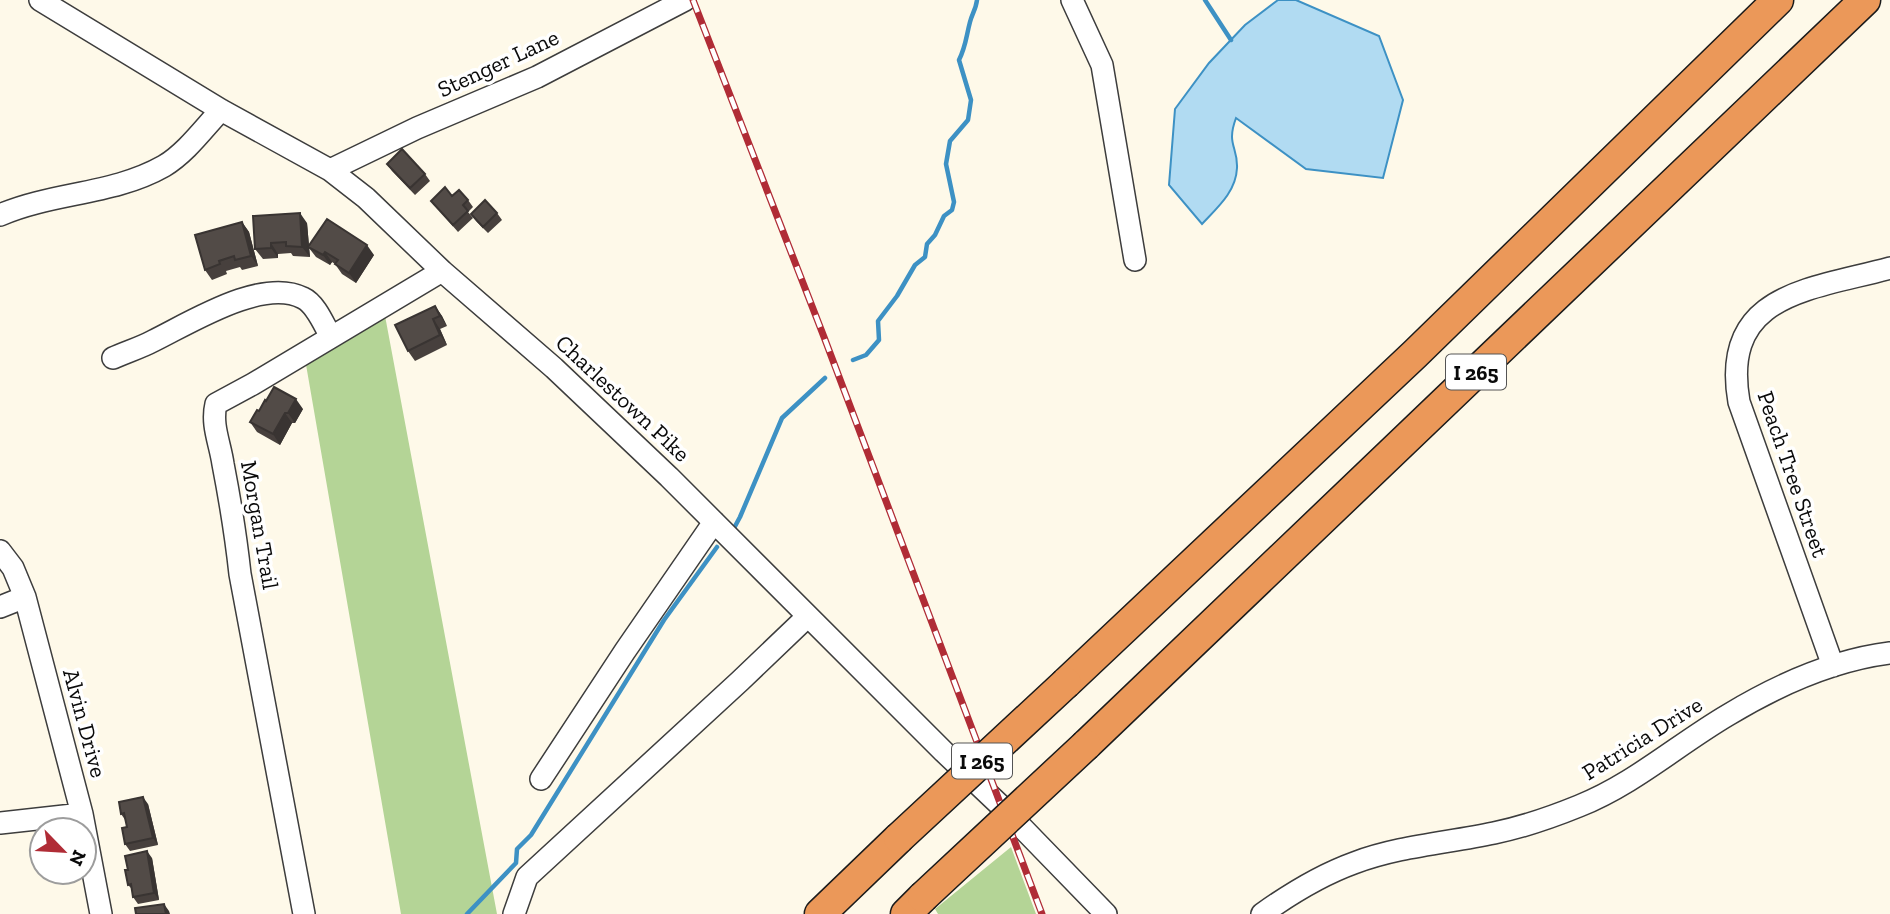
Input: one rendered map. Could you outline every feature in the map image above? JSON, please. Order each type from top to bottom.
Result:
[{"type":"highway","name":"I 265","points":[[820,914],[1415,354],[1778,0]]},
{"type":"highway","name":"I 265","points":[[914,906],[1865,0]]},
{"type":"street","name":"Charlestown Pike","points":[[40,0],[221,110],[330,170],[366,198],[442,271],[554,368],[714,522],[1002,807],[1106,914]]},
{"type":"street","name":"Stenger Lane","points":[[330,170],[417,128],[537,77],[685,0]]},
{"type":"street","points":[[1072,0],[1102,65],[1135,260]]},
{"type":"street","points":[[0,215],[20,206],[67,194],[113,187],[146,175],[166,165],[181,152],[221,110]]},
{"type":"street","name":"Peach Tree Street","points":[[1833,666],[1739,402],[1735,380],[1736,358],[1750,325],[1765,308],[1793,295],[1890,268]]},
{"type":"street","name":"Morgan Trail","points":[[304,914],[240,574],[222,455],[212,419],[216,404],[442,271]]},
{"type":"street","points":[[113,358],[150,343],[213,309],[283,292],[305,299],[331,337]]},
{"type":"street","points":[[541,779],[714,522]]},
{"type":"street","name":"Alvin Drive","points":[[0,551],[13,568],[24,597],[82,814],[102,914]]},
{"type":"street","points":[[0,607],[24,597]]},
{"type":"street","points":[[513,914],[527,877],[808,616]]},
{"type":"street","name":"Patricia Drive","points":[[1262,914],[1321,877],[1354,863],[1389,852],[1494,833],[1581,805],[1650,769],[1727,715],[1773,691],[1833,666],[1890,653]]},
{"type":"street","points":[[0,823],[82,814]]},
{"type":"green space","points":[[383,305],[497,914],[401,914],[304,353]]},
{"type":"green space","points":[[1011,847],[1036,914],[938,914],[935,909]]},
{"type":"water","points":[[1278,0],[1296,0],[1379,36],[1403,100],[1383,178],[1306,169],[1236,118],[1232,140],[1237,161],[1236,177],[1225,199],[1202,224],[1169,185],[1175,109],[1209,63],[1245,25]]},
{"type":"building","points":[[402,149],[425,174],[410,188],[387,164]]},
{"type":"building","points":[[445,187],[452,196],[459,190],[468,200],[463,205],[468,211],[453,225],[431,201]]},
{"type":"building","points":[[485,200],[497,213],[483,227],[471,214]]},
{"type":"building","points":[[300,213],[302,247],[286,246],[286,242],[271,243],[271,248],[255,249],[253,216]]},
{"type":"building","points":[[327,219],[367,245],[349,273],[335,264],[338,260],[325,252],[323,255],[308,247]]},
{"type":"building","points":[[242,222],[251,256],[235,260],[234,256],[205,270],[195,235]]},
{"type":"building","points":[[435,306],[440,316],[433,319],[440,335],[408,351],[395,325]]},
{"type":"building","points":[[274,387],[296,399],[273,434],[250,422]]},
{"type":"building","points":[[143,797],[153,838],[125,844],[122,828],[127,827],[119,802]]},
{"type":"building","points":[[147,851],[154,893],[133,897],[125,870],[128,870],[125,856]]},
{"type":"building","points":[[164,904],[166,914],[136,914],[135,908]]},
{"type":"waterway","points":[[853,360],[866,355],[879,340],[878,321],[915,265],[925,257],[927,244],[935,235],[944,216],[952,210],[954,202],[946,164],[950,141],[968,120],[971,100],[959,60],[977,0]]},
{"type":"waterway","points":[[1205,0],[1231,40]]},
{"type":"waterway","points":[[733,530],[782,418],[825,378]]},
{"type":"waterway","points":[[467,914],[516,863],[517,849],[531,835],[664,620],[717,547]]},
{"type":"railway","points":[[693,0],[824,337],[1042,914]]}]
